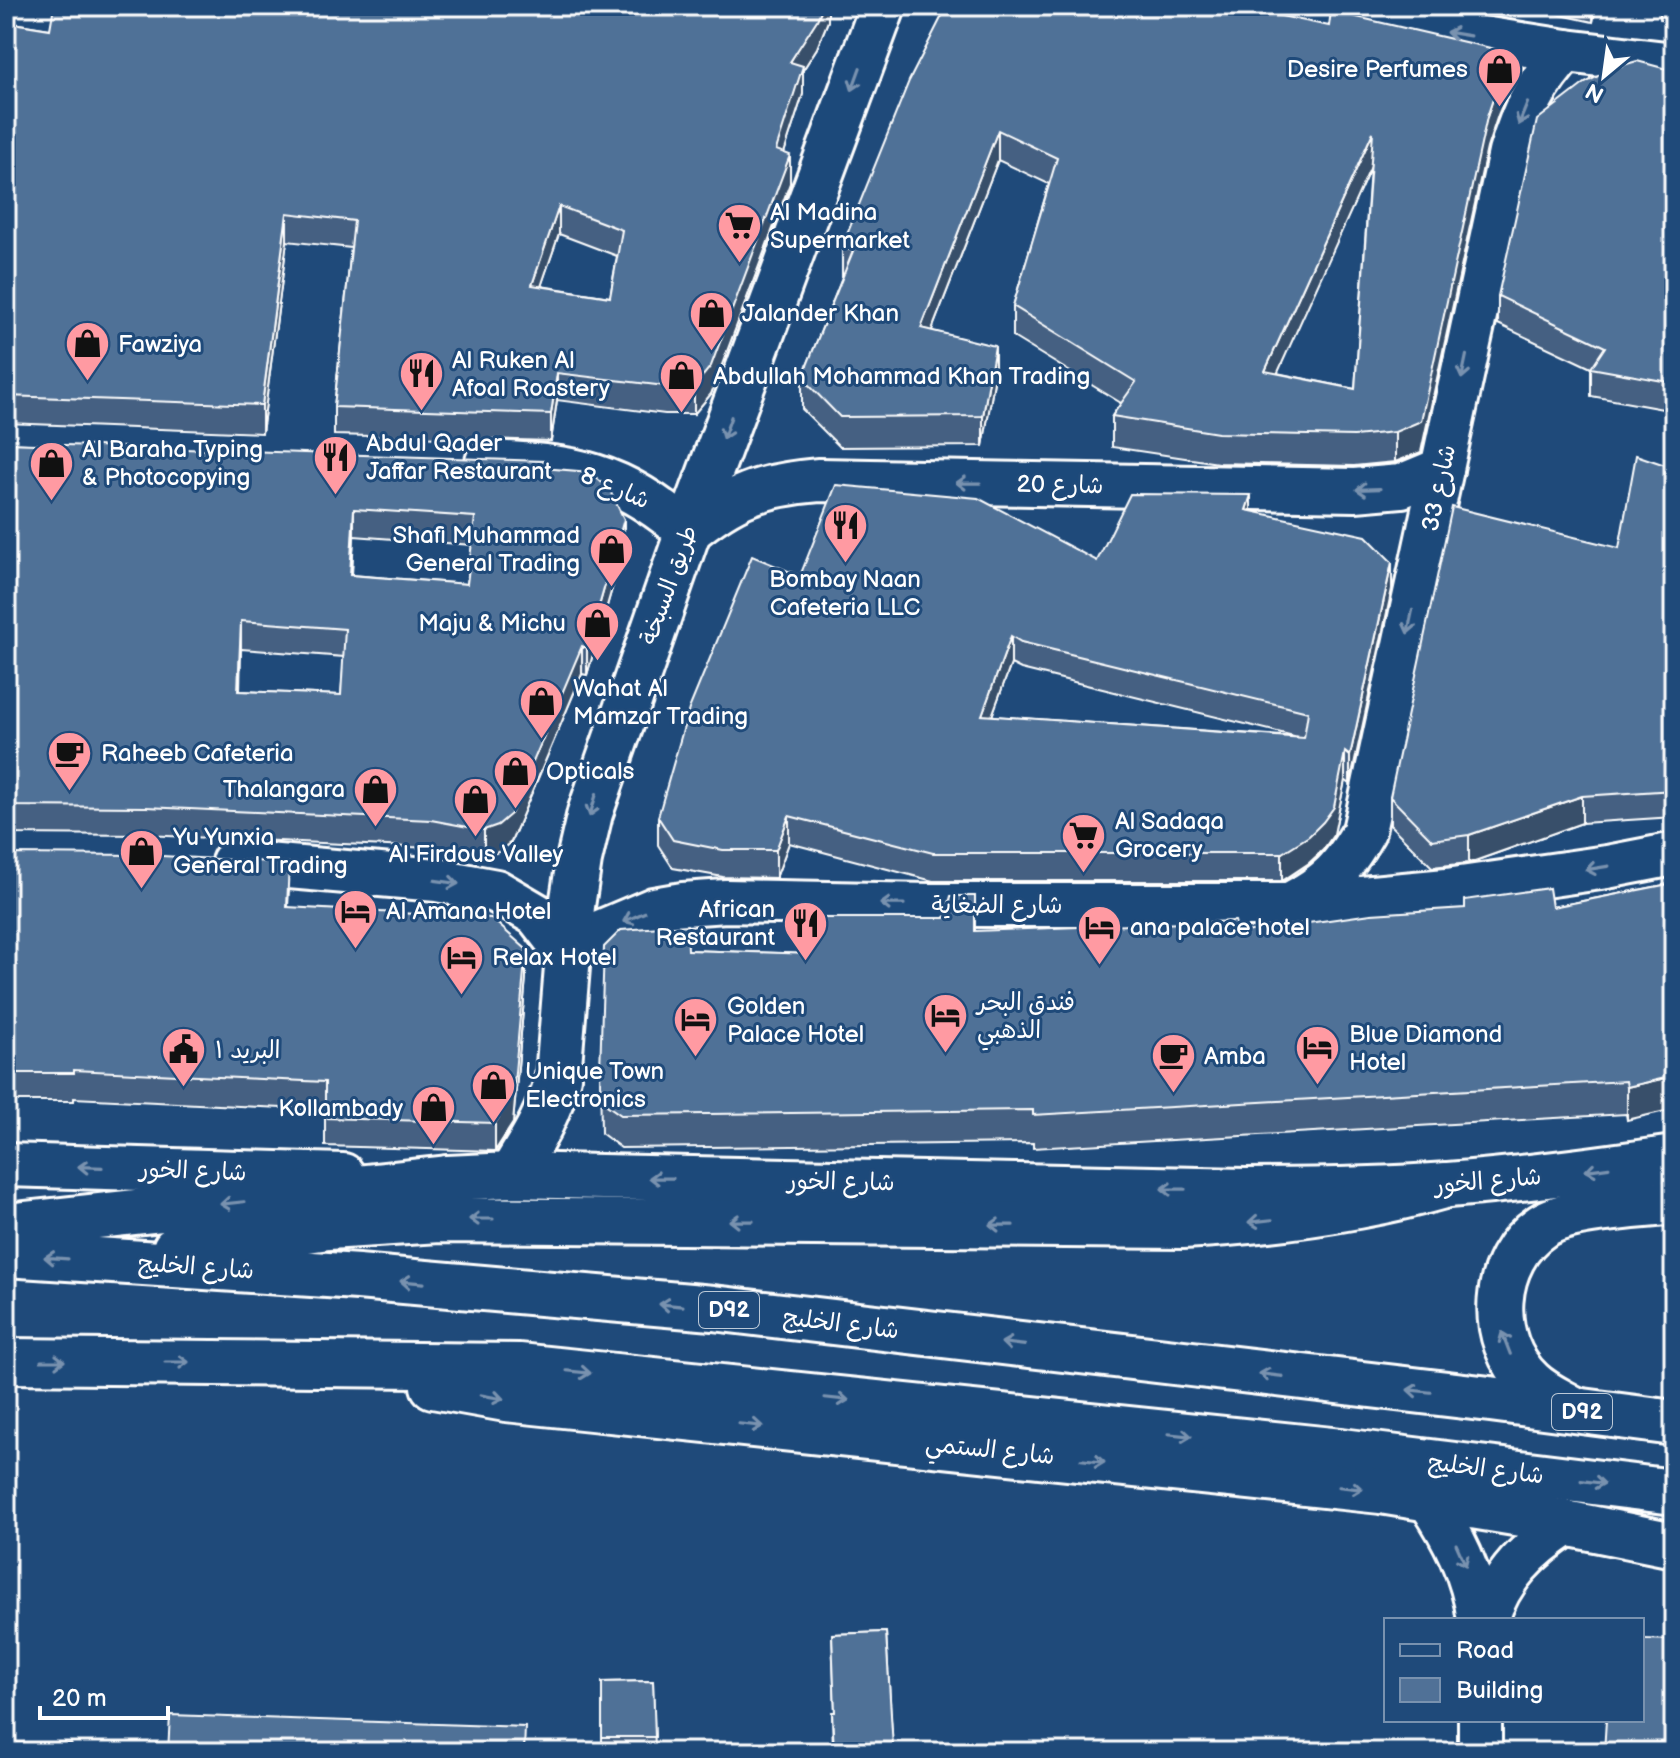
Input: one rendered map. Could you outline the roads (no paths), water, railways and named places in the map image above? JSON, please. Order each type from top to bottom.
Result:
[{"type":"main road","name":"طريق السبخة","points":[[511,1175],[540,1130],[558,1077],[567,954],[579,860],[590,813],[688,532],[883,6]]},
{"type":"main road","name":"شارع الخور","points":[[448,1178],[511,1175],[1245,1191],[1346,1190],[1447,1185],[1563,1174],[1674,1158]]},
{"type":"main road","points":[[6,1226],[448,1178]]},
{"type":"main road","points":[[107,1261],[328,1227],[439,1220],[1126,1227],[1241,1223],[1354,1207],[1447,1185]]},
{"type":"main road","points":[[1581,1412],[1554,1399],[1530,1381],[1512,1357],[1501,1329],[1500,1299],[1506,1270],[1521,1244],[1543,1225],[1570,1215],[1674,1202]]},
{"type":"main road","name":"شارع الخليج","points":[[6,1254],[358,1277],[713,1308],[1674,1423]]},
{"type":"main road","name":"شارع الخليج","points":[[6,1361],[519,1366],[1341,1451],[1674,1492]]},
{"type":"main road","name":"شارع الستمي","points":[[305,1363],[506,1399],[1427,1497],[1674,1545]]},
{"type":"street","points":[[1278,6],[1566,51],[1674,64]]},
{"type":"street","name":"شارع 33","points":[[1287,905],[1319,888],[1345,863],[1364,831],[1510,153],[1530,97],[1547,71],[1566,51]]},
{"type":"street","name":"شارع 8","points":[[443,461],[548,465],[587,472],[624,486],[658,505],[688,532]]},
{"type":"street","name":"شارع 20","points":[[688,532],[716,509],[748,493],[783,483],[819,480],[1355,490],[1401,486],[1442,469]]},
{"type":"street","name":"شارع الضغاية","points":[[567,954],[602,931],[654,909],[683,904],[726,901],[929,905],[1287,905],[1447,890],[1674,854]]},
{"type":"street","points":[[202,861],[354,872],[451,882],[496,891],[537,915],[567,954]]},
{"type":"street","name":"شارع الخور","points":[[6,1165],[448,1178]]},
{"type":"street","points":[[1427,1497],[1449,1529],[1465,1564],[1478,1618]]},
{"type":"street","points":[[1488,1618],[1492,1603],[1510,1571],[1536,1544],[1567,1524]]},
{"type":"street","points":[[1480,1722],[1480,1752]]},
{"type":"place","name":"Desire Perfumes","points":[[1499,108]]},
{"type":"place","name":"Al Madina Supermarket","points":[[739,265]]},
{"type":"place","name":"Jalander Khan","points":[[711,352]]},
{"type":"place","name":"Fawziya","points":[[87,383]]},
{"type":"place","name":"Al Ruken Al Afoal Roastery","points":[[421,413]]},
{"type":"place","name":"Abdullah Mohammad Khan Trading","points":[[682,415]]},
{"type":"place","name":"Abdul Qader Jaffar Restaurant","points":[[335,496]]},
{"type":"place","name":"Al Baraha Typing & Photocopying","points":[[51,502]]},
{"type":"place","name":"Bombay Naan Cafeteria LLC","points":[[845,564]]},
{"type":"place","name":"Shafi Muhammad General Trading","points":[[611,588]]},
{"type":"place","name":"Maju & Michu","points":[[597,662]]},
{"type":"place","name":"Wahat Al Mamzar Trading","points":[[542,741]]},
{"type":"place","name":"Raheeb Cafeteria","points":[[70,792]]},
{"type":"place","name":"Opticals","points":[[515,810]]},
{"type":"place","name":"Thalangara","points":[[376,828]]},
{"type":"place","name":"Al Firdous Valley","points":[[476,839]]},
{"type":"place","name":"Al Sadaqa Grocery","points":[[1084,874]]},
{"type":"place","name":"Yu Yunxia General Trading","points":[[142,890]]},
{"type":"place","name":"Al Amana Hotel","points":[[355,950]]},
{"type":"place","name":"African Restaurant","points":[[806,962]]},
{"type":"place","name":"ana palace hotel","points":[[1099,966]]},
{"type":"place","name":"Relax Hotel","points":[[461,996]]},
{"type":"place","name":"فندق البحر الذهبي","points":[[946,1055]]},
{"type":"place","name":"Golden Palace Hotel","points":[[696,1059]]},
{"type":"place","name":"Blue Diamond Hotel","points":[[1318,1087]]},
{"type":"place","name":"البريد ١","points":[[184,1089]]},
{"type":"place","name":"Amba","points":[[1173,1095]]},
{"type":"place","name":"Unique Town Electronics","points":[[494,1124]]},
{"type":"place","name":"Kollambady","points":[[434,1147]]}]
